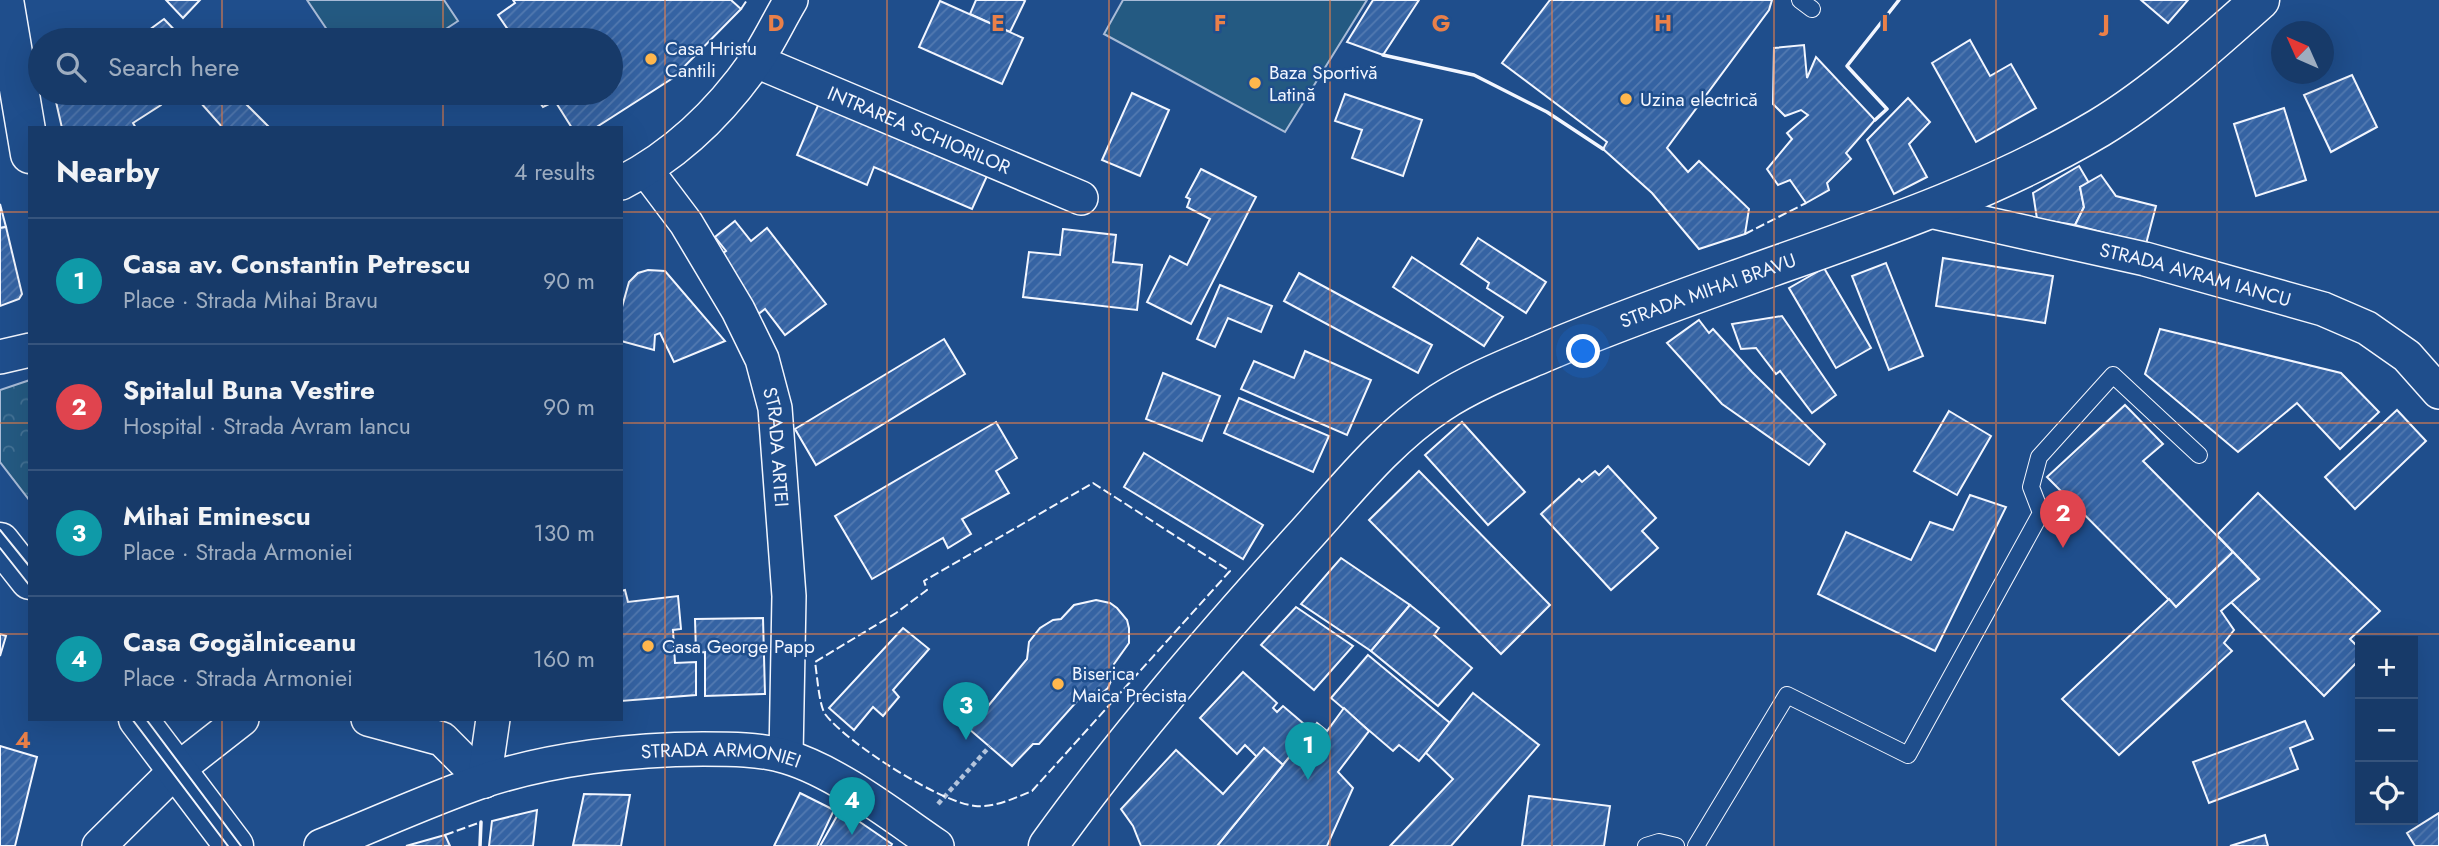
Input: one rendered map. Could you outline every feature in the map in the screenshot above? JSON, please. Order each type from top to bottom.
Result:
[{"type":"main road","points":[[4,0],[28,142]]},
{"type":"main road","name":"STRADA MIHAI BRAVU","points":[[1048,846],[1160,704],[1265,580],[1377,456],[1433,408],[1480,380],[1621,320],[1925,210],[2040,162],[2104,126],[2260,0]]},
{"type":"main road","points":[[0,542],[28,577]]},
{"type":"main road","points":[[140,721],[234,846]]},
{"type":"street","points":[[634,177],[681,144],[719,107],[755,61],[791,0]]},
{"type":"street","name":"INTRAREA SCHIORILOR","points":[[755,61],[1081,198]]},
{"type":"street","name":"STRADA ARTEI","points":[[634,177],[686,223],[762,359],[775,408],[789,596],[786,756]]},
{"type":"street","name":"STRADA AVRAM IANCU","points":[[1925,210],[2145,259],[2323,309],[2367,328],[2407,356],[2439,392]]},
{"type":"street","points":[[0,357],[28,350]]},
{"type":"street","points":[[99,846],[177,770],[239,721]]},
{"type":"street","points":[[375,721],[442,739],[484,781]]},
{"type":"street","points":[[484,781],[493,721]]},
{"type":"street","name":"STRADA ARMONIEI","points":[[321,846],[484,781],[554,764],[644,751],[732,750],[786,756],[825,773],[926,839]]},
{"type":"lane","points":[[1696,846],[1787,695],[1908,755],[2041,513],[2031,487],[2039,457],[2113,375],[2199,455]]},
{"type":"lane","points":[[1646,846],[1659,842],[1676,846]]},
{"type":"path","points":[[926,839],[990,747]]},
{"type":"green space","points":[[307,0],[444,0],[458,21],[447,28],[326,28]]},
{"type":"green space","name":"Baza Sportivă Latină","points":[[1123,0],[1367,0],[1285,132],[1104,34]]},
{"type":"green space","points":[[28,381],[28,498],[0,462],[0,390]]},
{"type":"building","points":[[166,0],[200,0],[183,18]]},
{"type":"building","name":"Casa Hristu Cantili","points":[[513,0],[731,0],[741,9],[673,78],[598,126],[571,126],[558,105],[623,105],[623,28],[507,28],[498,15],[515,3]]},
{"type":"building","points":[[976,0],[1025,1],[1010,32],[970,14]]},
{"type":"building","points":[[1373,0],[1419,0],[1383,55],[1347,42]]},
{"type":"building","name":"Uzina electrică","points":[[1550,0],[1772,0],[1769,10],[1667,148],[1688,172],[1699,161],[1749,209],[1745,234],[1699,249],[1652,193],[1603,149],[1607,142],[1502,63]]},
{"type":"building","points":[[2141,0],[2188,0],[2168,23]]},
{"type":"building","points":[[940,1],[1023,38],[1002,84],[919,47]]},
{"type":"building","points":[[164,19],[173,28],[152,28]]},
{"type":"building","points":[[1970,40],[1990,76],[2011,64],[2036,108],[1976,142],[1932,63]]},
{"type":"building","points":[[1804,45],[1807,78],[1816,57],[1875,120],[1846,153],[1851,159],[1827,183],[1829,190],[1806,203],[1790,180],[1778,185],[1767,169],[1792,139],[1787,133],[1808,115],[1801,110],[1785,116],[1773,104],[1774,48]]},
{"type":"building","points":[[2352,75],[2377,127],[2331,152],[2304,95]]},
{"type":"building","points":[[1132,93],[1169,110],[1140,176],[1102,160]]},
{"type":"building","points":[[1345,94],[1422,120],[1403,176],[1352,158],[1362,130],[1335,121]]},
{"type":"building","points":[[1908,98],[1930,122],[1909,144],[1927,177],[1894,194],[1867,140]]},
{"type":"building","points":[[819,103],[987,176],[972,209],[874,167],[867,185],[797,155]]},
{"type":"building","points":[[57,105],[161,105],[133,123],[135,126],[62,126]]},
{"type":"building","points":[[203,105],[247,105],[268,126],[221,126]]},
{"type":"building","points":[[2284,108],[2306,180],[2256,196],[2234,124]]},
{"type":"building","points":[[2079,166],[2089,183],[2080,187],[2084,207],[2075,225],[2037,219],[2033,193]]},
{"type":"building","points":[[1201,169],[1256,197],[1191,324],[1147,302],[1170,256],[1187,265],[1210,219],[1187,207],[1190,199],[1186,197]]},
{"type":"building","points":[[2101,175],[2116,196],[2156,206],[2146,244],[2075,225],[2084,207],[2080,187]]},
{"type":"building","points":[[0,204],[6,227],[0,228]]},
{"type":"building","points":[[735,221],[751,241],[767,228],[826,304],[785,335],[765,309],[757,315],[714,259],[726,251],[715,237]]},
{"type":"building","points":[[6,227],[22,294],[19,299],[0,306],[0,228]]},
{"type":"building","points":[[1063,229],[1116,235],[1113,262],[1142,265],[1137,310],[1023,297],[1029,252],[1060,255]]},
{"type":"building","points":[[1478,238],[1546,282],[1526,313],[1487,288],[1489,283],[1461,264]]},
{"type":"building","points":[[1412,257],[1503,317],[1484,346],[1393,287]]},
{"type":"building","points":[[1943,258],[2053,276],[2045,323],[1936,306]]},
{"type":"building","points":[[1886,263],[1923,356],[1889,370],[1852,276]]},
{"type":"building","points":[[1824,268],[1871,348],[1836,368],[1789,288]]},
{"type":"building","points":[[648,270],[665,271],[725,341],[674,362],[660,333],[655,335],[654,350],[623,342],[623,303],[629,282],[638,273]]},
{"type":"building","points":[[1299,273],[1432,345],[1418,373],[1284,301]]},
{"type":"building","points":[[1220,285],[1272,306],[1261,332],[1228,318],[1215,347],[1197,339]]},
{"type":"building","points":[[1782,316],[1836,395],[1812,413],[1780,371],[1776,374],[1756,348],[1741,349],[1732,324]]},
{"type":"building","points":[[1699,320],[1709,333],[1713,329],[1825,444],[1809,465],[1722,404],[1667,343]]},
{"type":"building","points":[[2160,329],[2341,373],[2379,412],[2340,449],[2297,403],[2238,452],[2145,374]]},
{"type":"building","points":[[944,339],[965,374],[816,465],[795,429]]},
{"type":"building","points":[[1305,351],[1371,380],[1347,435],[1241,389],[1254,361],[1294,378]]},
{"type":"building","points":[[1163,373],[1220,396],[1202,441],[1146,419]]},
{"type":"building","points":[[1239,398],[1329,436],[1313,472],[1224,433]]},
{"type":"building","points":[[2125,405],[2163,444],[2143,461],[2233,552],[2176,607],[2047,477]]},
{"type":"building","points":[[2397,410],[2426,441],[2355,509],[2325,477]]},
{"type":"building","points":[[1949,411],[1991,436],[1957,495],[1914,471]]},
{"type":"building","points":[[996,422],[1017,458],[996,471],[1009,493],[962,519],[971,534],[948,548],[943,538],[872,579],[835,516]]},
{"type":"building","points":[[1462,422],[1525,492],[1488,525],[1425,455]]},
{"type":"building","points":[[1144,453],[1263,525],[1243,559],[1124,487]]},
{"type":"building","points":[[1608,466],[1656,518],[1642,531],[1658,548],[1611,590],[1541,514],[1579,479],[1582,482],[1595,471],[1599,475]]},
{"type":"building","points":[[1419,471],[1550,605],[1501,654],[1369,520]]},
{"type":"building","points":[[2258,493],[2380,611],[2350,639],[2355,644],[2355,664],[2324,696],[2231,602],[2259,579],[2217,535]]},
{"type":"building","points":[[1970,495],[2006,507],[1935,651],[1818,594],[1846,532],[1911,560],[1930,522],[1953,530]]},
{"type":"building","points":[[2233,552],[2259,579],[2221,611],[2234,630],[2224,643],[2232,651],[2119,755],[2062,699],[2169,599],[2176,607]]},
{"type":"building","points":[[1341,558],[1410,605],[1371,651],[1301,604]]},
{"type":"building","name":"Casa George Papp","points":[[623,590],[628,602],[678,596],[681,629],[673,630],[675,663],[696,662],[696,695],[623,701]]},
{"type":"building","name":"Biserica Maica Precista","points":[[1096,600],[1110,603],[1117,608],[1127,620],[1129,628],[1129,643],[1114,664],[1114,674],[1108,688],[1094,700],[1078,700],[1039,744],[1033,744],[1012,766],[969,729],[1027,659],[1029,642],[1040,628],[1053,620],[1061,619],[1074,605]]},
{"type":"building","points":[[1410,605],[1439,628],[1434,635],[1472,668],[1438,706],[1371,651]]},
{"type":"building","points":[[1296,607],[1353,646],[1314,690],[1261,645]]},
{"type":"building","points":[[763,618],[765,694],[705,696],[705,652],[696,653],[695,619]]},
{"type":"building","points":[[903,628],[929,649],[893,690],[899,697],[883,716],[873,707],[854,730],[829,708]]},
{"type":"building","points":[[0,634],[6,636],[0,656]]},
{"type":"building","points":[[1368,655],[1450,723],[1419,761],[1399,745],[1393,751],[1331,698]]},
{"type":"building","points":[[1243,672],[1277,703],[1273,708],[1277,712],[1283,706],[1311,730],[1283,765],[1264,748],[1257,757],[1245,745],[1237,754],[1200,718]]},
{"type":"building","points":[[1473,693],[1539,745],[1451,846],[1390,846],[1453,779],[1426,753]]},
{"type":"building","points":[[1344,708],[1369,731],[1338,772],[1353,788],[1327,846],[1217,846],[1317,723],[1327,731]]},
{"type":"building","points":[[2305,721],[2313,739],[2290,748],[2298,769],[2209,803],[2193,762]]},
{"type":"building","points":[[0,746],[37,757],[15,846],[0,846]]},
{"type":"building","points":[[1264,748],[1283,765],[1217,846],[1141,846],[1133,826],[1121,809],[1176,750],[1223,794]]},
{"type":"building","points":[[800,793],[834,810],[817,846],[774,846]]},
{"type":"building","points":[[584,794],[630,795],[621,846],[573,845]]},
{"type":"building","points":[[1529,796],[1610,806],[1604,846],[1522,846]]},
{"type":"building","points":[[841,809],[892,844],[891,846],[820,846]]},
{"type":"building","points":[[537,810],[533,846],[489,846],[492,821]]},
{"type":"building","points":[[2439,813],[2439,846],[2415,846],[2407,833]]},
{"type":"building","points":[[445,835],[450,846],[406,846]]},
{"type":"building","points":[[2265,835],[2268,846],[2230,846]]},
{"type":"tram line","points":[[0,530],[28,565]]},
{"type":"tram line","points":[[0,548],[28,583]]},
{"type":"tram line","points":[[134,721],[228,846]]},
{"type":"tram line","points":[[147,721],[241,846]]},
{"type":"fence","points":[[741,9],[747,0]]},
{"type":"fence","points":[[1745,234],[1806,203]]},
{"type":"fence","points":[[1093,483],[1230,571],[1032,791],[990,805],[975,806],[959,802],[918,783],[873,755],[825,714],[815,662],[896,613],[927,590],[924,581],[1093,483]]},
{"type":"fence","points":[[445,835],[481,822]]},
{"type":"wall","points":[[1875,120],[1887,109],[1847,66],[1899,0]]},
{"type":"wall","points":[[1383,55],[1474,75],[1547,112],[1603,149]]},
{"type":"wall","points":[[480,846],[481,822]]},
{"type":"place","name":"Casa Hristu Cantili","points":[[651,59]]},
{"type":"place","name":"Baza Sportivă Latină","points":[[1255,83]]},
{"type":"place","name":"Uzina electrică","points":[[1626,99]]},
{"type":"place","name":"Spitalul Buna Vestire","points":[[2063,548]]},
{"type":"place","name":"Casa George Papp","points":[[648,646]]},
{"type":"place","name":"Biserica Maica Precista","points":[[1058,684]]},
{"type":"place","name":"Mihai Eminescu","points":[[966,740]]},
{"type":"place","name":"Casa av. Constantin Petrescu","points":[[1308,780]]},
{"type":"place","name":"Casa Gogălniceanu","points":[[852,835]]}]
